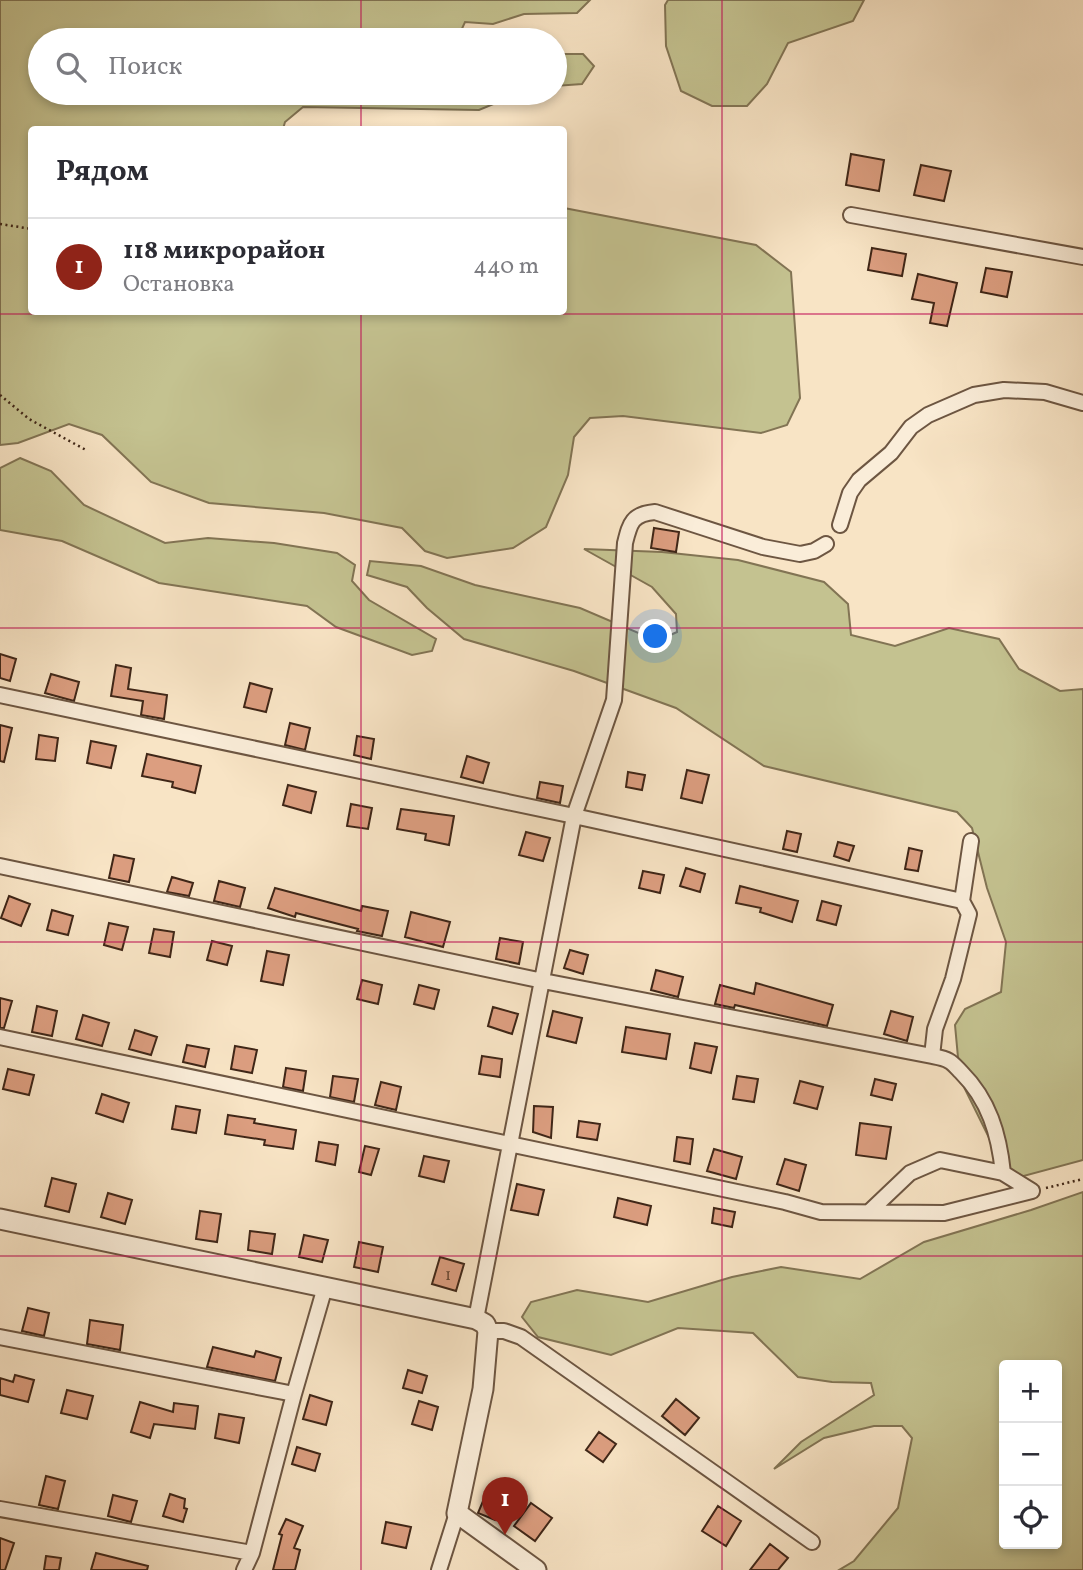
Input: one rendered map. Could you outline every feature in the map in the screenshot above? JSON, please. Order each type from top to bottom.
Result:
[{"type":"street","points":[[851,215],[1083,257]]},
{"type":"street","points":[[840,525],[850,493],[859,480],[891,453],[911,427],[928,415],[974,395],[1004,390],[1045,392],[1083,403]]},
{"type":"street","points":[[439,1570],[457,1513],[483,1389],[482,1325],[509,1143],[543,981],[573,816],[614,700],[625,543],[629,525],[643,513],[655,512],[763,547],[800,554],[814,551],[826,544]]},
{"type":"street","points":[[0,695],[961,901]]},
{"type":"street","points":[[932,1056],[935,1028],[953,979],[968,914],[961,901],[971,841]]},
{"type":"street","points":[[0,866],[543,981],[950,1061],[970,1082],[991,1116],[1000,1142],[1003,1173]]},
{"type":"street","points":[[0,1037],[509,1143],[821,1212],[944,1213],[1032,1191]]},
{"type":"street","points":[[869,1213],[910,1173],[940,1160],[1003,1173],[1032,1191]]},
{"type":"street","points":[[0,1219],[325,1287],[521,1337],[812,1542]]},
{"type":"street","points":[[244,1570],[252,1553],[325,1287]]},
{"type":"street","points":[[0,1337],[294,1394]]},
{"type":"street","points":[[0,1509],[252,1553]]},
{"type":"street","points":[[457,1513],[536,1570]]},
{"type":"path","points":[[0,224],[28,228]]},
{"type":"path","points":[[0,395],[29,419],[86,450]]},
{"type":"path","points":[[1032,1191],[1083,1179]]},
{"type":"shaded area","points":[[0,0],[590,0],[577,13],[524,14],[493,24],[465,22],[462,28],[28,28],[28,105],[491,105],[479,110],[303,107],[284,126],[28,126],[28,315],[567,315],[567,209],[756,245],[791,272],[800,398],[787,425],[761,433],[623,416],[590,418],[574,437],[568,475],[546,527],[513,548],[447,558],[425,551],[402,528],[324,513],[209,503],[151,482],[102,435],[69,424],[18,443],[0,445]]},
{"type":"shaded area","points":[[668,0],[864,0],[853,21],[788,43],[767,84],[747,106],[712,106],[681,91],[666,46],[665,5]]},
{"type":"shaded area","points":[[567,54],[583,54],[594,66],[582,84],[567,85]]},
{"type":"shaded area","points":[[20,458],[51,471],[84,505],[165,543],[208,538],[274,543],[337,553],[355,565],[352,581],[369,600],[436,639],[432,651],[412,655],[336,627],[307,606],[159,583],[62,541],[0,530],[0,468]]},
{"type":"shaded area","points":[[584,549],[662,552],[738,560],[824,582],[848,604],[851,635],[895,646],[949,628],[999,639],[1019,669],[1060,691],[1083,689],[1083,1160],[1020,1177],[1002,1164],[960,1079],[955,1025],[965,1009],[1001,992],[1006,942],[987,888],[972,828],[957,812],[764,766],[676,708],[574,671],[464,639],[407,587],[367,575],[370,561],[421,566],[475,585],[580,608],[657,641],[677,632],[676,614],[652,587]]},
{"type":"shaded area","points":[[1083,1192],[1083,1570],[839,1570],[854,1561],[898,1508],[912,1438],[902,1426],[874,1426],[824,1438],[774,1469],[801,1442],[874,1395],[871,1383],[832,1382],[798,1377],[753,1333],[678,1328],[611,1355],[538,1337],[522,1317],[531,1302],[577,1290],[648,1302],[732,1277],[781,1267],[860,1279],[924,1242]]},
{"type":"building","points":[[851,154],[884,160],[879,191],[846,185]]},
{"type":"building","points":[[921,165],[951,171],[944,201],[914,195]]},
{"type":"building","points":[[872,248],[906,254],[902,276],[868,270]]},
{"type":"building","points":[[986,268],[1012,272],[1007,297],[981,292]]},
{"type":"building","points":[[918,274],[957,283],[947,326],[930,323],[934,303],[912,299]]},
{"type":"building","points":[[654,528],[679,532],[676,552],[651,548]]},
{"type":"building","points":[[0,654],[16,659],[10,681],[0,678]]},
{"type":"building","points":[[116,665],[131,668],[128,689],[167,695],[164,719],[141,715],[143,701],[111,696]]},
{"type":"building","points":[[51,674],[79,682],[74,701],[45,693]]},
{"type":"building","points":[[250,683],[272,689],[266,712],[244,707]]},
{"type":"building","points":[[290,723],[310,728],[305,750],[285,745]]},
{"type":"building","points":[[0,725],[12,728],[4,762],[0,761]]},
{"type":"building","points":[[39,735],[58,738],[55,761],[36,759]]},
{"type":"building","points":[[357,736],[374,739],[371,759],[354,755]]},
{"type":"building","points":[[91,741],[116,746],[111,768],[87,763]]},
{"type":"building","points":[[147,754],[201,766],[195,793],[172,787],[173,782],[142,776]]},
{"type":"building","points":[[467,756],[489,763],[483,783],[461,777]]},
{"type":"building","points":[[687,770],[709,775],[702,803],[681,798]]},
{"type":"building","points":[[628,772],[645,775],[642,790],[626,787]]},
{"type":"building","points":[[540,782],[563,786],[560,803],[537,798]]},
{"type":"building","points":[[288,785],[316,792],[311,813],[283,805]]},
{"type":"building","points":[[351,804],[372,808],[368,829],[347,826]]},
{"type":"building","points":[[401,809],[454,816],[449,845],[425,840],[426,834],[397,829]]},
{"type":"building","points":[[787,831],[801,834],[797,852],[783,849]]},
{"type":"building","points":[[526,832],[550,838],[543,861],[519,855]]},
{"type":"building","points":[[838,842],[854,846],[849,861],[834,856]]},
{"type":"building","points":[[909,848],[922,851],[918,871],[905,869]]},
{"type":"building","points":[[114,855],[134,859],[129,882],[109,878]]},
{"type":"building","points":[[686,868],[705,874],[700,892],[680,886]]},
{"type":"building","points":[[643,871],[664,875],[660,893],[639,888]]},
{"type":"building","points":[[172,877],[193,883],[189,896],[167,892]]},
{"type":"building","points":[[219,881],[245,888],[240,907],[214,901]]},
{"type":"building","points":[[740,886],[798,901],[792,922],[760,912],[761,908],[736,903]]},
{"type":"building","points":[[275,888],[361,911],[362,906],[388,911],[382,936],[296,913],[295,917],[268,908]]},
{"type":"building","points":[[9,896],[30,904],[21,926],[1,918]]},
{"type":"building","points":[[822,901],[841,906],[836,925],[817,920]]},
{"type":"building","points":[[52,910],[73,916],[68,935],[47,930]]},
{"type":"building","points":[[411,912],[450,922],[443,947],[405,937]]},
{"type":"building","points":[[109,923],[128,927],[122,950],[104,945]]},
{"type":"building","points":[[154,929],[174,932],[170,957],[149,953]]},
{"type":"building","points":[[500,938],[523,942],[519,964],[496,959]]},
{"type":"building","points":[[212,941],[232,946],[227,965],[207,960]]},
{"type":"building","points":[[570,950],[588,955],[583,974],[564,968]]},
{"type":"building","points":[[267,951],[289,955],[283,985],[261,981]]},
{"type":"building","points":[[656,970],[683,977],[678,997],[651,990]]},
{"type":"building","points":[[362,980],[382,985],[378,1004],[357,999]]},
{"type":"building","points":[[756,983],[833,1005],[827,1026],[735,1005],[734,1008],[715,1004],[720,985],[754,994]]},
{"type":"building","points":[[419,985],[439,990],[434,1009],[414,1004]]},
{"type":"building","points":[[0,998],[12,1001],[4,1028],[0,1028]]},
{"type":"building","points":[[37,1006],[57,1011],[52,1036],[32,1032]]},
{"type":"building","points":[[493,1007],[518,1014],[512,1034],[488,1026]]},
{"type":"building","points":[[553,1011],[582,1018],[576,1043],[547,1036]]},
{"type":"building","points":[[891,1011],[913,1017],[907,1041],[884,1034]]},
{"type":"building","points":[[83,1015],[109,1023],[102,1046],[76,1039]]},
{"type":"building","points":[[626,1027],[670,1034],[666,1059],[622,1052]]},
{"type":"building","points":[[135,1030],[157,1037],[151,1055],[129,1049]]},
{"type":"building","points":[[695,1043],[717,1047],[711,1073],[690,1068]]},
{"type":"building","points":[[187,1045],[209,1049],[205,1067],[183,1062]]},
{"type":"building","points":[[235,1046],[257,1050],[252,1073],[231,1069]]},
{"type":"building","points":[[482,1056],[502,1059],[500,1077],[479,1074]]},
{"type":"building","points":[[286,1068],[306,1071],[303,1091],[283,1087]]},
{"type":"building","points":[[8,1069],[34,1075],[29,1095],[3,1089]]},
{"type":"building","points":[[333,1076],[358,1079],[354,1102],[330,1097]]},
{"type":"building","points":[[737,1076],[758,1079],[754,1102],[733,1099]]},
{"type":"building","points":[[875,1079],[896,1084],[892,1100],[871,1095]]},
{"type":"building","points":[[800,1081],[823,1087],[817,1109],[794,1103]]},
{"type":"building","points":[[381,1082],[401,1087],[396,1110],[375,1105]]},
{"type":"building","points":[[102,1094],[129,1103],[123,1122],[96,1113]]},
{"type":"building","points":[[176,1106],[200,1110],[196,1133],[172,1129]]},
{"type":"building","points":[[534,1106],[553,1107],[551,1138],[533,1132]]},
{"type":"building","points":[[228,1115],[255,1119],[254,1123],[296,1130],[293,1149],[264,1145],[265,1140],[225,1134]]},
{"type":"building","points":[[579,1121],[600,1124],[597,1140],[577,1137]]},
{"type":"building","points":[[860,1123],[891,1127],[886,1159],[856,1155]]},
{"type":"building","points":[[677,1137],[693,1139],[690,1164],[674,1161]]},
{"type":"building","points":[[319,1142],[338,1145],[335,1165],[316,1161]]},
{"type":"building","points":[[365,1146],[379,1149],[371,1175],[359,1172]]},
{"type":"building","points":[[714,1149],[742,1157],[736,1179],[707,1171]]},
{"type":"building","points":[[424,1156],[449,1161],[444,1182],[419,1176]]},
{"type":"building","points":[[785,1159],[806,1165],[799,1191],[777,1184]]},
{"type":"building","points":[[52,1178],[76,1184],[69,1212],[45,1206]]},
{"type":"building","points":[[517,1184],[544,1190],[538,1215],[511,1210]]},
{"type":"building","points":[[108,1193],[132,1200],[125,1224],[101,1217]]},
{"type":"building","points":[[618,1198],[651,1206],[647,1225],[614,1217]]},
{"type":"building","points":[[714,1208],[735,1212],[732,1227],[712,1223]]},
{"type":"building","points":[[200,1211],[221,1214],[217,1242],[196,1239]]},
{"type":"building","points":[[250,1231],[275,1234],[272,1254],[248,1250]]},
{"type":"building","points":[[304,1235],[328,1240],[322,1262],[299,1257]]},
{"type":"building","points":[[359,1242],[383,1247],[378,1272],[354,1267]]},
{"type":"building","points":[[440,1257],[464,1264],[456,1291],[432,1284]]},
{"type":"building","points":[[28,1308],[49,1313],[44,1336],[22,1331]]},
{"type":"building","points":[[90,1320],[123,1325],[120,1350],[87,1344]]},
{"type":"building","points":[[213,1347],[254,1357],[256,1351],[281,1358],[275,1381],[207,1367]]},
{"type":"building","points":[[408,1370],[427,1376],[422,1393],[403,1388]]},
{"type":"building","points":[[15,1375],[34,1380],[28,1402],[0,1395],[0,1378],[13,1382]]},
{"type":"building","points":[[67,1390],[93,1396],[87,1419],[61,1413]]},
{"type":"building","points":[[310,1395],[332,1402],[326,1425],[303,1419]]},
{"type":"building","points":[[676,1399],[699,1418],[685,1435],[662,1416]]},
{"type":"building","points":[[419,1401],[438,1407],[432,1430],[412,1424]]},
{"type":"building","points":[[140,1402],[173,1412],[174,1403],[198,1406],[195,1429],[154,1424],[150,1438],[131,1432]]},
{"type":"building","points":[[219,1414],[244,1418],[239,1443],[215,1438]]},
{"type":"building","points":[[599,1432],[616,1444],[603,1462],[586,1450]]},
{"type":"building","points":[[297,1447],[320,1454],[315,1471],[292,1464]]},
{"type":"building","points":[[46,1476],[65,1481],[58,1509],[39,1505]]},
{"type":"building","points":[[170,1494],[185,1499],[184,1508],[187,1509],[183,1522],[163,1516]]},
{"type":"building","points":[[486,1494],[503,1501],[495,1520],[478,1513]]},
{"type":"building","points":[[113,1495],[137,1501],[131,1522],[108,1516]]},
{"type":"building","points":[[531,1503],[552,1518],[535,1541],[514,1526]]},
{"type":"building","points":[[718,1506],[741,1521],[726,1546],[702,1531]]},
{"type":"building","points":[[286,1519],[303,1526],[294,1548],[300,1550],[295,1570],[273,1570],[282,1535],[279,1534]]},
{"type":"building","points":[[386,1522],[411,1527],[406,1548],[382,1543]]},
{"type":"building","points":[[0,1538],[14,1543],[5,1570],[0,1570]]},
{"type":"building","points":[[770,1544],[788,1558],[778,1570],[750,1570]]},
{"type":"building","points":[[96,1553],[148,1566],[147,1570],[91,1570]]},
{"type":"building","points":[[46,1556],[61,1558],[59,1570],[44,1570]]},
{"type":"place","name":"118 микрорайон","points":[[505,1535]]}]
